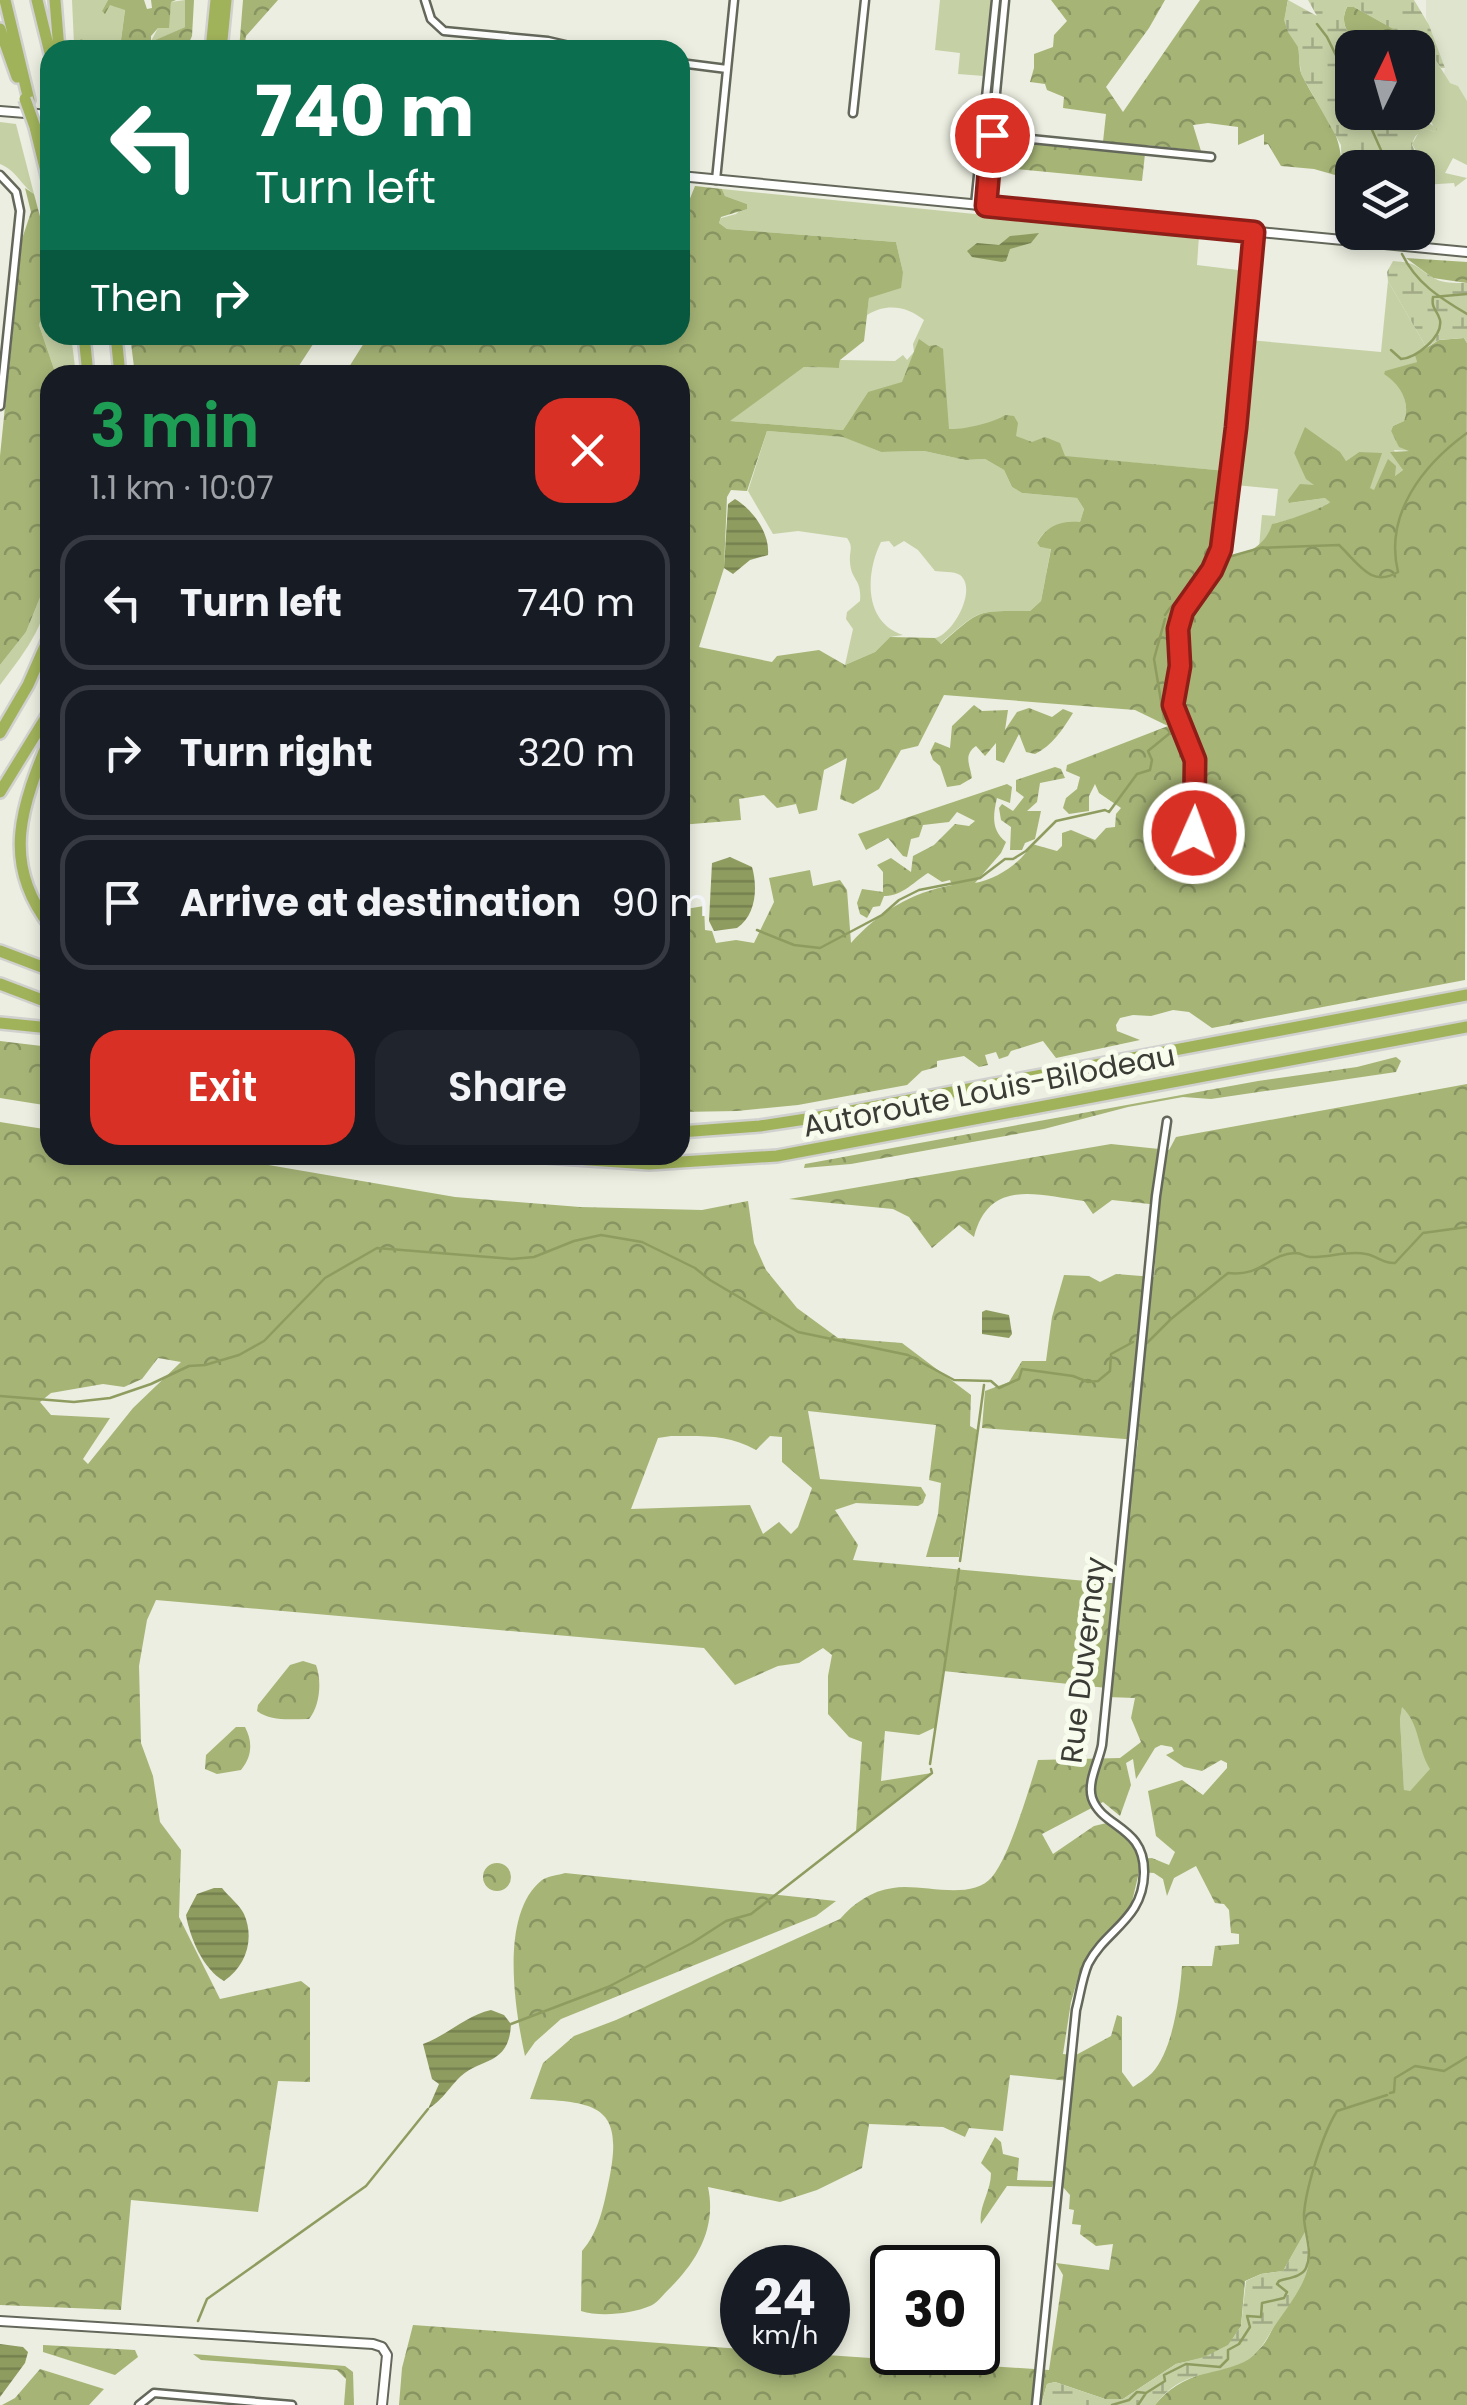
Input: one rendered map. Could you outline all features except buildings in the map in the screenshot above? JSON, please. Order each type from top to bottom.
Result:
[{"type":"highway","points":[[4,0],[40,147]]},
{"type":"highway","points":[[37,0],[47,40]]},
{"type":"highway","points":[[55,0],[58,40]]},
{"type":"highway","points":[[213,40],[216,0]]},
{"type":"highway","points":[[222,40],[226,0]]},
{"type":"highway","points":[[0,29],[27,99]]},
{"type":"highway","points":[[0,733],[40,657]]},
{"type":"highway","points":[[0,722],[28,685]]},
{"type":"highway","points":[[0,792],[40,727]]},
{"type":"highway","points":[[40,762],[24,802],[18,849],[29,895],[40,911]]},
{"type":"highway","points":[[0,950],[40,966]]},
{"type":"highway","points":[[0,984],[40,999]]},
{"type":"highway","name":"Autoroute Louis-Bilodeau","points":[[690,1131],[819,1117],[1467,995]]},
{"type":"highway","points":[[0,1023],[40,1027]]},
{"type":"highway","name":"Autoroute Louis-Bilodeau","points":[[690,1162],[768,1157],[1467,1027]]},
{"type":"main road","points":[[0,111],[40,114]]},
{"type":"main road","points":[[690,177],[1467,252]]},
{"type":"main road","points":[[0,2321],[373,2344],[384,2349],[387,2360],[382,2405]]},
{"type":"street","points":[[425,0],[431,20],[444,31],[538,40]]},
{"type":"street","points":[[716,180],[734,0]]},
{"type":"street","points":[[853,113],[865,0]]},
{"type":"street","points":[[980,206],[982,134],[1000,2]]},
{"type":"street","points":[[980,206],[992,135],[1000,2]]},
{"type":"street","points":[[690,65],[727,69]]},
{"type":"street","points":[[982,134],[1210,157]]},
{"type":"street","points":[[0,175],[16,192],[20,211],[0,406]]},
{"type":"street","points":[[1194,833],[1195,760],[1173,705],[1180,666],[1178,629],[1183,611],[1212,570],[1221,549],[1254,232]]},
{"type":"street","points":[[0,316],[10,316]]},
{"type":"street","name":"Rue Duvernay","points":[[1036,2405],[1076,2010],[1089,1962],[1132,1914],[1144,1876],[1137,1843],[1097,1806],[1092,1786],[1102,1745],[1156,1196],[1167,1121]]},
{"type":"street","points":[[139,2405],[154,2393],[292,2405]]},
{"type":"shaded area","points":[[1426,0],[1467,0],[1467,101],[1458,86],[1444,76],[1435,30],[1431,30]]},
{"type":"shaded area","points":[[1039,233],[1031,243],[1010,249],[1002,262],[972,257],[967,251],[977,243],[999,245],[1010,236]]},
{"type":"shaded area","points":[[735,499],[759,523],[768,555],[750,560],[733,574],[724,568],[728,504]]},
{"type":"shaded area","points":[[730,857],[752,867],[754,900],[748,916],[737,928],[714,931],[709,921],[712,863]]},
{"type":"shaded area","points":[[982,1312],[1009,1315],[1009,1338],[982,1334]]},
{"type":"shaded area","points":[[222,1888],[240,1907],[249,1933],[243,1960],[224,1981],[199,1952],[186,1915],[197,1894]]},
{"type":"shaded area","points":[[491,2010],[504,2015],[511,2024],[505,2048],[457,2080],[428,2109],[439,2084],[432,2079],[423,2044]]},
{"type":"shaded area","points":[[0,2344],[23,2347],[28,2352],[25,2363],[0,2397]]},
{"type":"green space","points":[[72,0],[108,0],[102,11],[110,4],[125,9],[121,40],[74,40]]},
{"type":"green space","points":[[108,0],[144,0],[147,9],[152,8],[151,0],[176,0],[171,2],[169,28],[158,28],[151,40],[121,40],[125,10],[110,5],[105,14],[102,11]]},
{"type":"green space","points":[[185,0],[185,27],[152,40],[158,28],[168,27],[171,2]]},
{"type":"green space","points":[[185,0],[194,0],[190,40],[156,40],[185,27]]},
{"type":"green space","points":[[243,0],[278,0],[245,40],[240,40]]},
{"type":"green space","points":[[940,0],[991,0],[984,76],[958,74],[960,53],[935,50]]},
{"type":"green space","points":[[1051,0],[1165,0],[1106,87],[1123,112],[1200,0],[1288,0],[1286,19],[1298,48],[1301,71],[1339,145],[1340,150],[1335,150],[1335,175],[1281,166],[1268,144],[1264,145],[1264,134],[1238,145],[1238,127],[1208,123],[1193,125],[1201,151],[1146,145],[1142,181],[1016,169],[1019,142],[1102,151],[1106,114],[1063,108],[1064,97],[1047,90],[1045,84],[1030,82],[1034,54],[1053,47],[1054,35],[1067,21]]},
{"type":"green space","points":[[1288,0],[1317,16],[1308,0],[1414,0],[1431,30],[1395,30],[1354,7],[1347,7],[1347,30],[1335,30],[1335,130],[1424,130],[1414,139],[1414,150],[1341,150],[1301,74],[1298,47],[1284,20]]},
{"type":"green space","points":[[1347,7],[1354,7],[1396,30],[1348,30]]},
{"type":"green space","points":[[1435,41],[1445,68],[1435,59]]},
{"type":"green space","points":[[1435,59],[1467,101],[1467,165],[1453,158],[1445,173],[1467,178],[1455,187],[1454,183],[1435,184],[1435,150],[1415,150],[1412,144],[1419,132],[1435,132]]},
{"type":"green space","points":[[0,122],[16,124],[34,194],[0,164]]},
{"type":"green space","points":[[695,186],[722,189],[725,196],[747,204],[747,209],[721,217],[719,223],[727,229],[896,242],[903,272],[901,288],[869,298],[864,341],[840,360],[839,368],[804,367],[730,421],[843,430],[868,392],[902,382],[919,339],[943,349],[949,429],[1014,416],[1018,423],[1016,436],[1032,442],[1045,437],[1060,443],[1065,456],[1227,471],[1214,557],[1250,551],[1264,540],[1272,524],[1330,502],[1325,498],[1289,503],[1288,500],[1300,484],[1314,485],[1306,479],[1294,453],[1305,427],[1340,452],[1346,461],[1359,452],[1382,453],[1370,488],[1374,490],[1388,459],[1396,466],[1395,476],[1403,470],[1390,452],[1409,451],[1399,447],[1391,431],[1404,421],[1405,401],[1385,371],[1417,362],[1415,355],[1439,340],[1464,338],[1465,980],[1212,1028],[1189,1012],[1133,1015],[1120,1018],[1117,1031],[1140,1040],[1056,1058],[1043,1041],[999,1059],[996,1052],[985,1055],[988,1065],[979,1067],[964,1056],[937,1061],[937,1067],[922,1071],[907,1085],[798,1105],[690,1112],[690,908],[704,906],[705,930],[712,931],[716,943],[754,943],[774,902],[769,878],[810,870],[813,886],[840,880],[847,890],[851,943],[896,905],[952,885],[950,880],[942,882],[928,873],[902,891],[884,896],[867,918],[860,914],[857,903],[862,889],[883,892],[883,872],[877,865],[891,858],[911,872],[913,856],[934,845],[955,824],[969,826],[975,821],[957,812],[949,822],[923,825],[919,837],[911,839],[907,857],[888,838],[866,850],[858,834],[1007,784],[1012,787],[1010,803],[997,798],[994,816],[998,832],[1006,842],[975,883],[983,881],[1015,864],[1032,844],[1057,851],[1062,846],[1062,833],[1071,830],[1095,840],[1106,828],[1115,827],[1121,808],[1099,793],[1095,784],[1089,796],[1089,811],[1069,814],[1063,808],[1066,798],[1077,789],[1080,777],[1066,771],[1067,765],[1168,726],[1135,710],[944,695],[918,746],[901,750],[879,789],[853,804],[840,799],[847,758],[824,770],[817,810],[799,814],[796,804],[777,808],[764,795],[739,799],[741,820],[690,824],[690,365],[350,365],[363,345],[690,345],[690,198]],"holes":[[[767,431],[843,437],[881,452],[924,451],[965,460],[985,459],[1004,470],[1012,487],[1022,493],[1077,498],[1084,509],[1080,522],[1055,525],[1037,543],[1051,549],[1041,601],[1030,611],[981,614],[941,644],[935,638],[890,637],[875,652],[845,665],[819,650],[777,656],[772,662],[699,647],[724,568],[727,497],[731,490],[747,491]]]},
{"type":"green space","points":[[25,188],[34,194],[40,216],[40,345],[46,345],[53,365],[40,365],[40,598],[26,632],[0,665],[0,456],[22,239],[31,212]]},
{"type":"green space","points":[[722,189],[1199,236],[1197,265],[1246,271],[1227,471],[878,440],[868,392],[843,430],[729,421],[804,367],[839,368],[840,360],[895,361],[903,355],[907,360],[914,352],[913,344],[924,320],[896,308],[867,315],[869,298],[903,272],[896,242],[727,229],[719,223],[721,218],[736,214],[747,204],[725,196]]},
{"type":"green space","points":[[1406,258],[1467,262],[1467,283],[1433,278]]},
{"type":"green space","points":[[1393,261],[1411,264],[1440,281],[1467,283],[1467,343],[1464,338],[1439,340],[1426,347],[1388,281],[1387,272]]},
{"type":"green space","points":[[1388,281],[1426,347],[1416,354],[1417,362],[1384,373],[1405,401],[1404,421],[1391,431],[1397,442],[1412,451],[1394,450],[1403,470],[1375,491],[1369,488],[1359,452],[1346,461],[1306,428],[1294,453],[1315,485],[1290,503],[1325,498],[1331,501],[1276,523],[1259,547],[1262,515],[1275,516],[1278,489],[1235,485],[1249,340],[1381,352]]},
{"type":"green space","points":[[46,345],[72,345],[75,365],[53,365]]},
{"type":"green space","points":[[131,345],[312,345],[300,365],[134,365]]},
{"type":"green space","points":[[767,431],[844,437],[881,452],[924,451],[965,460],[985,459],[1004,470],[1012,487],[1022,493],[1077,498],[1084,509],[1080,522],[1050,529],[1037,543],[1051,548],[1041,601],[1030,611],[980,614],[940,644],[935,638],[949,629],[961,611],[965,582],[960,575],[935,571],[918,550],[904,541],[894,547],[889,541],[881,542],[872,568],[871,596],[881,620],[903,635],[890,637],[875,652],[845,665],[853,629],[846,619],[847,612],[860,601],[851,568],[850,544],[847,538],[798,531],[773,534],[748,491]]},
{"type":"green space","points":[[40,598],[40,624],[0,685],[0,665],[26,632]]},
{"type":"green space","points":[[974,705],[982,711],[1008,710],[1005,730],[1017,712],[1029,708],[1052,717],[1063,709],[1073,713],[1052,742],[1035,754],[1026,752],[1019,734],[1004,763],[996,760],[996,743],[985,756],[976,746],[968,757],[972,778],[947,787],[930,752],[935,742],[950,748],[952,726]]},
{"type":"green space","points":[[1055,767],[1061,769],[1065,778],[1040,783],[1037,802],[1027,811],[1041,811],[1035,839],[1025,843],[1022,850],[1010,850],[1011,827],[1001,820],[999,808],[1002,804],[1013,811],[1024,797],[1016,791],[1016,780]]},
{"type":"green space","points":[[0,1041],[40,1046],[40,1104],[0,1098]]},
{"type":"green space","points":[[1396,1057],[1401,1061],[1396,1072],[1211,1099],[1183,1097],[1044,1129],[851,1164],[804,1168],[805,1164]]},
{"type":"green space","points":[[1467,1084],[1467,2405],[1155,2405],[1177,2386],[1242,2359],[1262,2346],[1304,2279],[1310,2256],[1306,2231],[1283,2271],[1245,2281],[1241,2326],[1229,2345],[1204,2358],[1176,2364],[1123,2399],[1105,2399],[1055,2382],[1047,2384],[1041,2405],[399,2405],[402,2368],[413,2325],[720,2347],[720,2375],[850,2375],[850,2357],[870,2358],[870,2375],[1000,2375],[1000,2367],[1049,2370],[1063,2275],[1056,2263],[1109,2270],[1113,2244],[1096,2246],[1080,2234],[1081,2225],[1072,2224],[1074,2210],[1069,2209],[1070,2195],[1062,2186],[1069,2081],[1010,2075],[1003,2131],[969,2128],[965,2137],[943,2127],[869,2124],[862,2168],[817,2190],[780,2202],[708,2187],[707,2231],[687,2269],[652,2305],[606,2314],[581,2311],[582,2251],[596,2229],[606,2194],[612,2159],[610,2124],[590,2107],[530,2099],[543,2063],[574,2036],[840,1919],[870,1895],[893,1888],[959,1890],[983,1884],[1006,1854],[1038,1760],[1120,1758],[1141,1742],[1131,1718],[1135,1698],[1107,1697],[1107,1688],[943,1671],[936,1727],[919,1735],[885,1731],[881,1781],[932,1773],[856,1832],[862,1742],[849,1737],[828,1714],[832,1655],[823,1648],[799,1663],[778,1666],[735,1685],[704,1648],[156,1600],[147,1620],[139,1666],[141,1743],[153,1776],[160,1822],[181,1850],[179,1917],[220,1999],[301,1981],[310,1988],[310,2082],[278,2081],[258,2212],[131,2200],[121,2310],[0,2305],[0,1122],[40,1128],[40,1165],[268,1165],[455,1197],[580,1207],[702,1210],[748,1201],[754,1243],[766,1270],[797,1308],[838,1338],[902,1343],[971,1395],[970,1426],[977,1430],[959,1557],[926,1557],[938,1514],[941,1483],[929,1480],[936,1425],[808,1411],[820,1479],[921,1487],[926,1495],[918,1506],[856,1503],[835,1510],[858,1545],[853,1560],[1120,1584],[1138,1440],[982,1428],[985,1391],[1009,1382],[1022,1361],[1046,1361],[1052,1317],[1064,1275],[1089,1276],[1100,1282],[1116,1274],[1154,1277],[1159,1205],[1112,1200],[1093,1214],[1084,1201],[1017,1195],[991,1206],[974,1237],[959,1225],[932,1248],[909,1217],[893,1209],[789,1199],[1111,1144],[1169,1150],[1176,1137]],"holes":[[[158,1358],[181,1362],[133,1408],[88,1464],[83,1459],[110,1418],[51,1415],[40,1402],[51,1393],[103,1384],[124,1387],[142,1379]],[[770,1436],[782,1437],[782,1462],[812,1488],[798,1527],[791,1534],[779,1522],[763,1534],[750,1505],[631,1509],[658,1438],[715,1437],[756,1450]],[[1402,1707],[1430,1769],[1410,1791],[1404,1790]],[[1172,1747],[1174,1751],[1166,1755],[1184,1767],[1202,1771],[1221,1760],[1227,1763],[1203,1795],[1182,1780],[1148,1791],[1156,1836],[1175,1852],[1169,1865],[1152,1858],[1139,1859],[1129,1838],[1111,1822],[1094,1826],[1053,1854],[1042,1834],[1103,1802],[1120,1816],[1131,1785],[1126,1763],[1133,1759],[1136,1779],[1155,1748]],[[1196,1866],[1215,1903],[1224,1904],[1229,1910],[1231,1933],[1239,1934],[1239,1944],[1215,1946],[1212,1966],[1182,1966],[1170,2037],[1152,2073],[1133,2087],[1122,2072],[1122,2017],[1117,2015],[1111,2036],[1076,2055],[1063,2054],[1078,1978],[1091,1953],[1131,1906],[1139,1872],[1154,1873],[1163,1879],[1167,1896],[1174,1878]]]},
{"type":"green space","points":[[303,1661],[316,1665],[319,1678],[318,1700],[309,1719],[275,1718],[257,1711],[290,1665]]},
{"type":"green space","points":[[1402,1705],[1413,1721],[1431,1769],[1410,1791],[1404,1791]]},
{"type":"green space","points":[[236,1727],[245,1727],[250,1744],[241,1770],[217,1774],[205,1769],[206,1755]]},
{"type":"green space","points":[[497,1863],[507,1867],[511,1877],[507,1887],[497,1891],[487,1887],[483,1877],[487,1867]]},
{"type":"green space","points":[[565,1873],[836,1901],[816,1916],[561,2019],[525,2056],[514,1964],[520,1915],[529,1895],[542,1880]]},
{"type":"green space","points":[[995,2137],[1001,2142],[1003,2154],[1019,2158],[1017,2180],[1054,2181],[1052,2187],[1007,2186],[981,2224],[991,2173],[981,2163]]},
{"type":"green space","points":[[1306,2230],[1310,2256],[1304,2278],[1250,2359],[1186,2380],[1165,2393],[1155,2405],[1041,2405],[1047,2384],[1055,2382],[1105,2399],[1123,2399],[1176,2364],[1204,2357],[1228,2345],[1241,2326],[1246,2281],[1283,2271]]},
{"type":"green space","points":[[43,2345],[135,2350],[138,2357],[115,2375],[43,2352]]},
{"type":"green space","points":[[193,2354],[345,2366],[353,2372],[354,2405],[344,2405],[346,2379],[337,2370],[201,2360]]},
{"type":"green space","points":[[40,2369],[104,2389],[89,2405],[2,2405],[15,2398]]},
{"type":"waterway","points":[[1317,24],[1335,53]]},
{"type":"waterway","points":[[1372,130],[1381,150]]},
{"type":"waterway","points":[[1402,254],[1422,282],[1467,314]]},
{"type":"waterway","points":[[1391,350],[1401,359],[1421,351],[1440,327],[1433,297],[1467,294]]},
{"type":"waterway","points":[[1225,558],[1260,548],[1339,545],[1366,572],[1380,577],[1398,572],[1395,551],[1402,511],[1422,476],[1467,433]]},
{"type":"waterway","points":[[1205,573],[1213,557]]},
{"type":"waterway","points":[[1165,615],[1198,584]]},
{"type":"waterway","points":[[1164,719],[1154,659],[1165,619]]},
{"type":"waterway","points":[[757,930],[794,945],[820,948],[919,890],[980,878],[1005,859],[1026,851],[1056,821],[1109,812],[1137,774],[1150,770],[1152,760],[1148,751],[1170,733],[1169,725]]},
{"type":"waterway","points":[[1147,1343],[1228,1273],[1249,1272],[1295,1253],[1310,1257],[1359,1253],[1395,1263],[1423,1233],[1467,1227]]},
{"type":"waterway","points":[[0,1396],[74,1402],[110,1398],[189,1366],[239,1355],[264,1341],[325,1278],[377,1248],[512,1259],[534,1257],[601,1235],[642,1242],[695,1268],[798,1332],[908,1355],[954,1380],[991,1381],[999,1388],[1019,1379],[1022,1369],[1098,1381],[1110,1371],[1111,1354],[1133,1342]]},
{"type":"waterway","points":[[960,1561],[984,1385]]},
{"type":"waterway","points":[[930,1764],[959,1569]]},
{"type":"waterway","points":[[511,2024],[608,1987],[726,1921],[751,1914],[932,1773],[931,1769]]},
{"type":"waterway","points":[[1390,2093],[1394,2092],[1395,2078],[1415,2066],[1444,2071],[1467,2057]]},
{"type":"waterway","points":[[1138,2405],[1146,2393],[1165,2381],[1164,2375],[1186,2364],[1220,2367],[1228,2359],[1228,2350],[1239,2344],[1250,2327],[1247,2316],[1261,2317],[1262,2303],[1284,2298],[1287,2292],[1277,2284],[1301,2273],[1308,2261],[1305,2203],[1316,2161],[1337,2111],[1387,2095]]},
{"type":"waterway","points":[[198,2321],[207,2299],[366,2186],[428,2109]]},
{"type":"waterway","points":[[1112,2405],[1129,2400],[1137,2392],[1146,2393]]},
{"type":"route","points":[[992,135],[986,206],[1254,232],[1221,549],[1217,562],[1183,611],[1178,629],[1180,666],[1173,705],[1195,760],[1194,833]]}]
